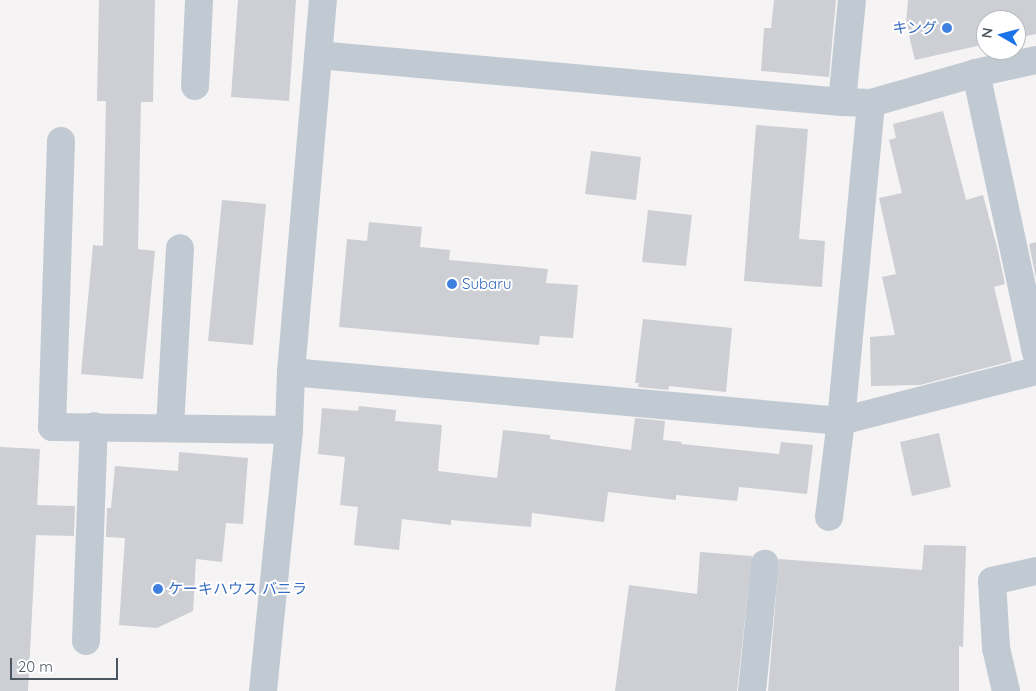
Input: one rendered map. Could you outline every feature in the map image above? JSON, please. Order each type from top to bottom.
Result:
[{"type":"street","points":[[196,86],[199,0]]},
{"type":"street","points":[[263,691],[289,430],[292,372],[323,0]]},
{"type":"street","points":[[842,102],[852,0]]},
{"type":"street","points":[[318,55],[842,102],[871,103],[976,73],[1036,60]]},
{"type":"street","points":[[976,73],[1036,353]]},
{"type":"street","points":[[829,517],[841,421],[871,103]]},
{"type":"street","points":[[61,141],[52,426],[289,430]]},
{"type":"street","points":[[170,427],[180,248]]},
{"type":"street","points":[[292,372],[841,421],[1036,371]]},
{"type":"street","points":[[86,641],[94,426]]},
{"type":"street","points":[[752,691],[765,564]]},
{"type":"street","points":[[1006,691],[996,648],[992,581],[1036,571]]},
{"type":"building","points":[[99,0],[155,0],[153,102],[141,102],[138,249],[155,251],[143,379],[81,374],[93,245],[103,246],[106,101],[97,101]]},
{"type":"building","points":[[238,0],[296,0],[289,101],[231,97]]},
{"type":"building","points":[[774,0],[836,0],[829,77],[761,71],[764,28],[771,28]]},
{"type":"building","name":"キング","points":[[908,0],[1036,0],[1036,34],[1026,36],[1026,10],[976,10],[976,46],[915,60],[906,23]]},
{"type":"building","points":[[943,111],[966,200],[983,195],[1005,284],[994,287],[1012,361],[920,385],[871,386],[870,337],[895,335],[882,277],[896,274],[879,198],[902,193],[889,140],[896,138],[893,124]]},
{"type":"building","points":[[756,125],[808,129],[799,239],[825,241],[822,287],[744,281]]},
{"type":"building","points":[[591,151],[641,157],[636,200],[585,194]]},
{"type":"building","points":[[222,200],[266,204],[253,345],[208,341]]},
{"type":"building","points":[[648,210],[692,215],[686,266],[642,262]]},
{"type":"building","name":"Subaru","points":[[369,222],[422,227],[420,247],[450,250],[449,260],[548,269],[546,283],[578,285],[573,338],[540,336],[539,345],[339,327],[347,239],[367,241]]},
{"type":"building","points":[[1036,242],[1036,278],[1029,244]]},
{"type":"building","points":[[643,319],[732,328],[726,392],[669,386],[668,390],[638,387],[639,383],[635,383]]},
{"type":"building","points":[[359,406],[396,410],[395,421],[442,425],[438,471],[497,478],[503,430],[550,435],[550,439],[631,450],[635,418],[665,421],[663,440],[682,442],[681,444],[779,454],[781,442],[813,445],[807,494],[739,487],[737,501],[676,495],[676,500],[608,492],[604,522],[532,513],[531,527],[451,520],[451,525],[402,519],[399,550],[354,545],[358,507],[340,505],[345,457],[318,454],[322,408],[358,411]]},
{"type":"building","points":[[939,433],[951,487],[912,496],[900,442]]},
{"type":"building","points":[[0,447],[40,449],[37,505],[75,506],[74,536],[36,535],[28,691],[0,691]]},
{"type":"building","points":[[179,452],[248,458],[243,524],[226,523],[222,562],[196,559],[193,611],[157,628],[119,625],[125,538],[106,537],[107,508],[111,508],[115,466],[178,471]]},
{"type":"building","points":[[924,545],[966,546],[963,647],[959,646],[959,691],[768,691],[779,559],[922,570]]},
{"type":"building","points":[[700,552],[752,556],[737,691],[615,691],[629,585],[697,594]]},
{"type":"place","name":"キング","points":[[947,28]]},
{"type":"place","name":"Subaru","points":[[452,284]]},
{"type":"place","name":"ケーキハウス バニラ","points":[[158,589]]}]
